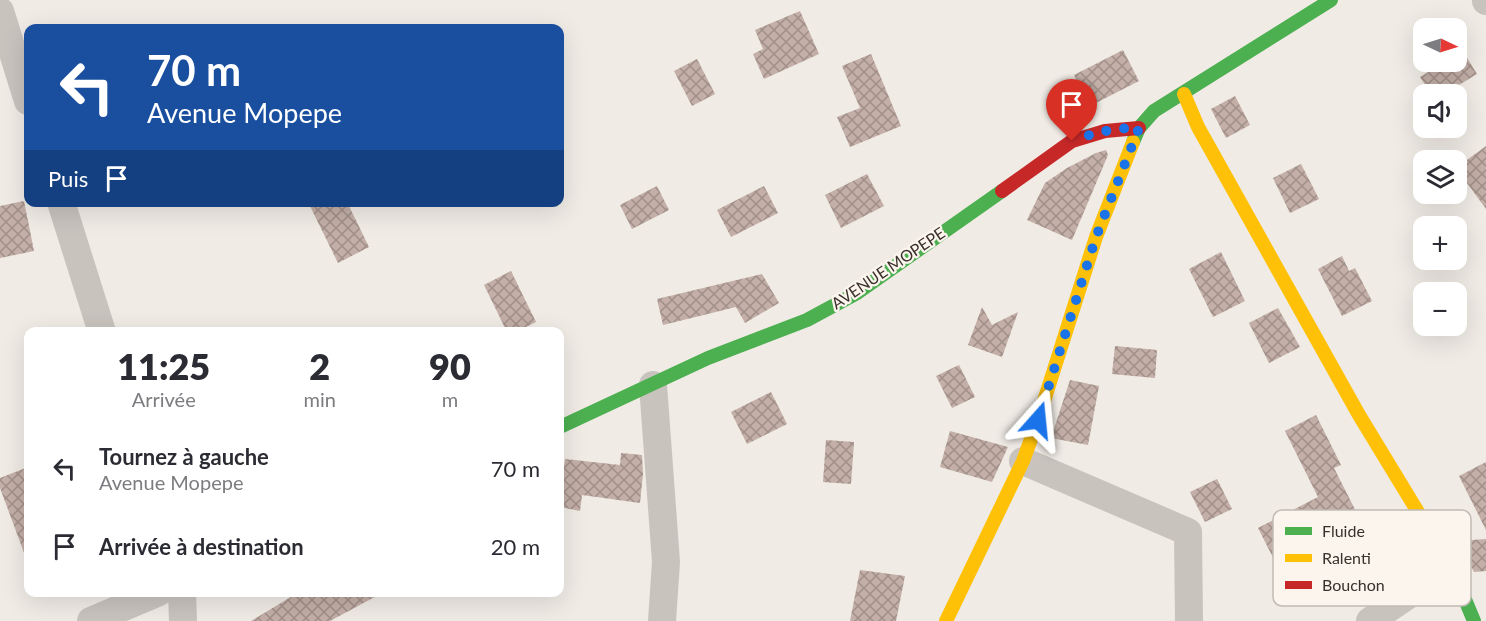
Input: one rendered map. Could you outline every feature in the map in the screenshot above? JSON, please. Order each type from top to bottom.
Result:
[{"type":"street","points":[[946,621],[1023,461],[1096,237],[1139,128],[1154,111],[1331,0]]},
{"type":"street","points":[[0,11],[24,88]]},
{"type":"street","points":[[1184,94],[1198,127],[1359,415],[1417,510]]},
{"type":"street","name":"AVENUE MOPEPE","points":[[564,425],[708,358],[807,320],[857,293],[1072,141],[1099,131],[1139,128]]},
{"type":"street","points":[[63,207],[100,327]]},
{"type":"street","points":[[653,385],[666,562],[662,621]]},
{"type":"street","points":[[1023,461],[1188,532],[1189,621]]},
{"type":"street","points":[[91,621],[147,597]]},
{"type":"street","points":[[182,597],[183,621]]},
{"type":"street","points":[[1370,621],[1392,606]]},
{"type":"street","points":[[1468,606],[1474,621]]},
{"type":"building","points":[[800,11],[819,54],[764,79],[753,54],[763,49],[755,30]]},
{"type":"building","points":[[1123,50],[1139,81],[1090,106],[1074,75]]},
{"type":"building","points":[[871,54],[901,126],[850,147],[837,117],[860,108],[842,66]]},
{"type":"building","points":[[1467,58],[1477,74],[1460,84],[1425,84],[1420,77],[1428,72],[1467,72]]},
{"type":"building","points":[[697,59],[715,94],[692,106],[674,71]]},
{"type":"building","points":[[1235,96],[1250,125],[1226,138],[1211,109]]},
{"type":"building","points":[[1486,146],[1486,209],[1467,183],[1467,160]]},
{"type":"building","points":[[1106,150],[1108,155],[1072,240],[1027,220],[1045,183],[1067,168]]},
{"type":"building","points":[[1301,164],[1319,199],[1290,213],[1273,178]]},
{"type":"building","points":[[867,174],[884,206],[841,228],[825,195]]},
{"type":"building","points":[[657,186],[669,210],[632,229],[620,205]]},
{"type":"building","points":[[764,186],[778,213],[731,237],[717,210]]},
{"type":"building","points":[[24,201],[34,251],[0,258],[0,206]]},
{"type":"building","points":[[310,207],[349,207],[369,247],[338,263]]},
{"type":"building","points":[[1221,252],[1245,301],[1213,317],[1189,269]]},
{"type":"building","points":[[1342,256],[1349,271],[1355,268],[1372,301],[1342,316],[1318,269]]},
{"type":"building","points":[[511,271],[536,322],[526,327],[505,327],[484,285]]},
{"type":"building","points":[[762,274],[779,303],[745,323],[736,307],[663,325],[657,299]]},
{"type":"building","points":[[982,307],[992,325],[1018,312],[1002,357],[968,345]]},
{"type":"building","points":[[1278,308],[1300,347],[1269,363],[1249,323]]},
{"type":"building","points":[[1115,346],[1157,350],[1155,378],[1112,374]]},
{"type":"building","points":[[959,365],[975,397],[952,408],[936,376]]},
{"type":"building","points":[[1070,380],[1099,386],[1088,445],[1051,438]]},
{"type":"building","points":[[771,392],[787,424],[747,444],[731,412]]},
{"type":"building","points":[[1316,415],[1341,465],[1334,468],[1355,510],[1293,510],[1318,497],[1285,431]]},
{"type":"building","points":[[950,431],[1008,447],[992,482],[940,467]]},
{"type":"building","points":[[826,440],[854,442],[851,484],[823,482]]},
{"type":"building","points":[[621,453],[642,455],[640,503],[582,495],[580,511],[564,508],[565,459],[620,465]]},
{"type":"building","points":[[1486,462],[1486,530],[1459,476]]},
{"type":"building","points":[[24,469],[24,553],[0,488],[0,478]]},
{"type":"building","points":[[1217,479],[1232,509],[1205,522],[1190,492]]},
{"type":"building","points":[[1273,520],[1273,557],[1258,528]]},
{"type":"building","points":[[1486,539],[1486,571],[1474,572],[1471,566],[1471,540]]},
{"type":"building","points":[[860,570],[905,576],[896,621],[850,621]]},
{"type":"building","points":[[291,597],[375,597],[330,621],[251,621]]},
{"type":"traffic: fast","points":[[1133,142],[1139,128],[1154,111],[1331,0]]},
{"type":"traffic: fast","points":[[564,425],[708,358],[807,320],[857,293],[1002,191]]},
{"type":"traffic: fast","points":[[1468,606],[1474,621]]},
{"type":"traffic: slow","points":[[1184,94],[1198,127],[1359,415],[1417,510]]},
{"type":"traffic: slow","points":[[946,621],[1023,461],[1096,237],[1133,142]]},
{"type":"traffic: jam","points":[[1002,191],[1072,141],[1105,131],[1139,128]]},
{"type":"route","points":[[1038,420],[1096,237],[1139,128],[1099,131],[1072,141]]}]
